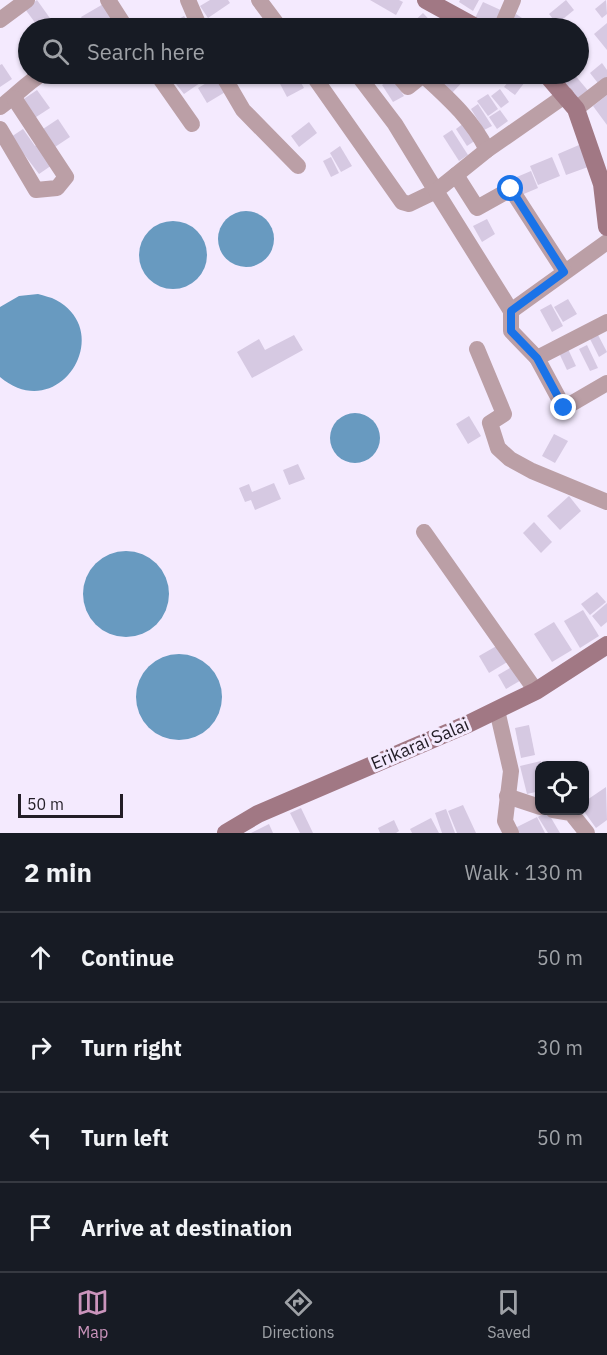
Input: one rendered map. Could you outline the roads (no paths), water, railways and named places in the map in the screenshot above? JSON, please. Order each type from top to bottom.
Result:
[{"type":"street","points":[[0,20],[27,0]]},
{"type":"street","points":[[108,0],[117,18]]},
{"type":"street","points":[[188,0],[196,18]]},
{"type":"street","points":[[259,0],[272,18]]},
{"type":"street","points":[[426,0],[459,18]]},
{"type":"street","points":[[505,18],[513,0]]},
{"type":"street","points":[[0,129],[36,190],[57,188],[66,177],[7,103],[26,84]]},
{"type":"street","points":[[164,84],[192,124]]},
{"type":"street","points":[[228,84],[243,110],[298,166]]},
{"type":"street","points":[[319,84],[402,202],[409,204],[436,191],[487,150],[571,102],[607,85]]},
{"type":"street","points":[[365,84],[395,124],[511,311],[511,331],[537,358],[564,408],[607,383]]},
{"type":"street","points":[[433,84],[459,108],[478,133],[487,150]]},
{"type":"street","points":[[555,84],[571,102],[602,184],[607,227]]},
{"type":"street","points":[[456,175],[477,208],[511,189],[564,272]]},
{"type":"street","points":[[511,311],[607,242]]},
{"type":"street","points":[[537,358],[607,322]]},
{"type":"street","points":[[477,349],[504,414],[490,423],[498,448],[518,464],[607,501]]},
{"type":"street","points":[[424,532],[537,692]]},
{"type":"street","name":"Erikarai Salai","points":[[226,833],[258,814],[537,692],[607,645]]},
{"type":"street","points":[[497,710],[511,771],[505,821],[511,833]]},
{"type":"street","points":[[507,796],[535,805]]},
{"type":"street","points":[[573,815],[587,833]]},
{"type":"water","points":[[241,211],[251,211],[266,219],[272,228],[274,239],[272,250],[266,259],[251,267],[241,267],[230,262],[223,255],[218,244],[218,234],[223,223],[230,216]]},
{"type":"water","points":[[173,221],[186,224],[197,231],[204,242],[207,255],[204,268],[197,279],[186,286],[173,289],[160,286],[149,279],[142,268],[139,255],[142,242],[149,231],[160,224]]},
{"type":"water","points":[[38,294],[56,300],[73,315],[81,333],[80,352],[73,369],[59,383],[42,390],[22,389],[0,377],[0,307],[19,296]]},
{"type":"water","points":[[355,413],[373,420],[380,438],[373,456],[355,463],[337,456],[330,438],[337,420]]},
{"type":"water","points":[[118,551],[134,551],[157,563],[166,577],[169,594],[166,611],[157,625],[134,637],[118,637],[102,630],[90,618],[83,602],[83,586],[90,570],[102,558]]},
{"type":"water","points":[[179,654],[203,661],[215,673],[222,697],[215,721],[203,733],[179,740],[155,733],[143,721],[136,697],[143,673],[155,661]]}]
